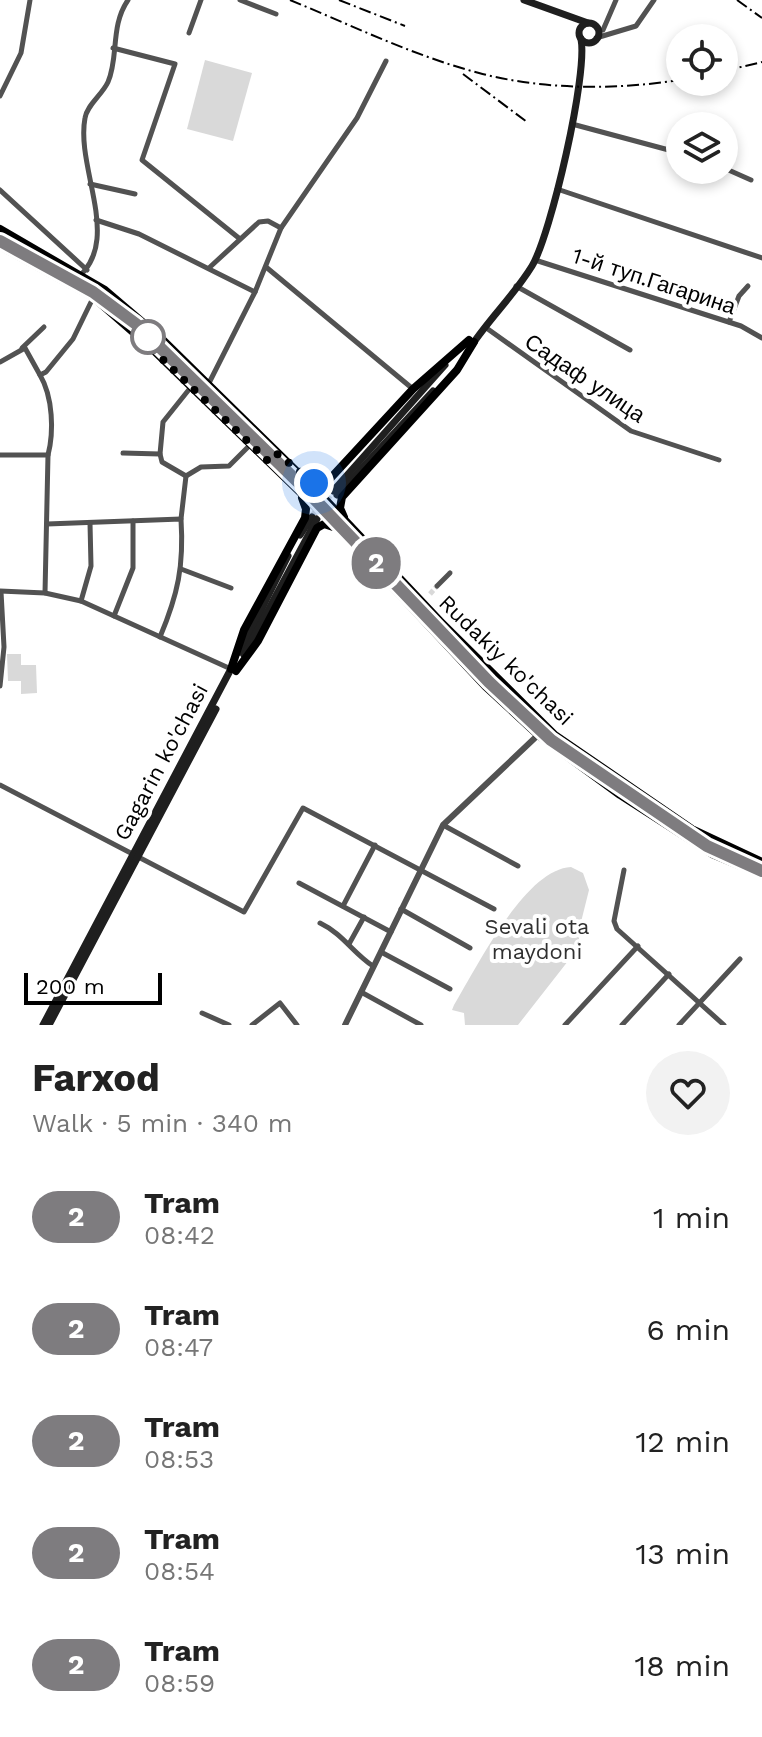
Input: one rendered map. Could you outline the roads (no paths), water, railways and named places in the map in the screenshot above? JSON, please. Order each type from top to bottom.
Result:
[{"type":"main road","points":[[524,0],[544,2],[596,26]]},
{"type":"main road","points":[[561,12],[580,35],[595,40]]},
{"type":"main road","points":[[580,35],[596,26]]},
{"type":"main road","points":[[583,58],[595,40],[596,26]]},
{"type":"main road","points":[[335,493],[472,341],[535,260],[557,188],[571,124],[583,58],[580,35]]},
{"type":"main road","name":"Rudakiy ko'chasi","points":[[0,229],[85,273],[160,337],[349,524],[529,713],[591,763],[664,811],[718,844],[762,862]]},
{"type":"main road","name":"Rudakiy ko'chasi","points":[[0,246],[93,297],[340,531],[485,686],[538,735],[658,820],[712,854],[762,875]]},
{"type":"main road","points":[[296,470],[317,485],[324,484],[413,389],[472,341]]},
{"type":"main road","points":[[349,524],[340,508],[342,497],[457,370],[472,341]]},
{"type":"main road","points":[[269,462],[278,454]]},
{"type":"main road","points":[[234,670],[244,630],[306,514],[295,487]]},
{"type":"main road","name":"Gagarin ko'chasi","points":[[46,1025],[315,518]]},
{"type":"main road","points":[[234,670],[258,641],[317,528],[326,524],[340,531]]},
{"type":"main road","points":[[394,591],[403,582]]},
{"type":"main road","points":[[658,820],[664,811]]},
{"type":"street","points":[[0,96],[21,53],[30,0]]},
{"type":"street","points":[[69,284],[85,273],[98,244],[84,120],[109,80],[112,48],[128,0]]},
{"type":"street","points":[[189,33],[201,0]]},
{"type":"street","points":[[240,0],[276,14]]},
{"type":"street","points":[[614,32],[596,26],[616,0]]},
{"type":"street","points":[[595,40],[636,26],[654,0]]},
{"type":"street","points":[[112,48],[175,64],[142,160],[240,239]]},
{"type":"street","points":[[207,386],[255,292],[281,228],[357,118],[386,61]]},
{"type":"street","points":[[571,124],[666,149]]},
{"type":"street","points":[[738,174],[751,180]]},
{"type":"street","points":[[90,184],[135,194]]},
{"type":"street","points":[[557,188],[762,258]]},
{"type":"street","points":[[0,190],[85,273]]},
{"type":"street","points":[[96,220],[139,234],[255,292]]},
{"type":"street","points":[[210,267],[259,222],[268,221],[281,228]]},
{"type":"street","name":"1-й туп.Гагарина","points":[[535,260],[729,322],[762,338]]},
{"type":"street","points":[[266,267],[413,389]]},
{"type":"street","points":[[516,286],[630,350]]},
{"type":"street","points":[[729,322],[739,296],[748,286]]},
{"type":"street","points":[[40,375],[73,339],[93,297]]},
{"type":"street","points":[[0,361],[22,348],[44,327]]},
{"type":"street","name":"Садаф улица","points":[[484,327],[631,431],[719,460]]},
{"type":"street","points":[[22,348],[46,384],[52,424],[48,455],[45,593]]},
{"type":"street","points":[[186,476],[162,462],[160,454],[163,422],[191,387]]},
{"type":"street","points":[[186,476],[201,467],[229,466],[251,444]]},
{"type":"street","points":[[123,453],[160,454]]},
{"type":"street","points":[[0,455],[48,455]]},
{"type":"street","points":[[160,637],[177,596],[186,476]]},
{"type":"street","points":[[47,524],[181,519]]},
{"type":"street","points":[[114,616],[133,568],[133,521]]},
{"type":"street","points":[[81,601],[91,566],[90,523]]},
{"type":"street","points":[[181,569],[231,588]]},
{"type":"street","points":[[437,586],[450,573]]},
{"type":"street","points":[[0,686],[4,647],[0,592],[45,593],[81,601],[234,670]]},
{"type":"street","points":[[345,1025],[443,825],[538,735]]},
{"type":"street","points":[[0,785],[244,912],[303,808],[494,909]]},
{"type":"street","points":[[443,825],[518,866]]},
{"type":"street","points":[[343,906],[375,845]]},
{"type":"street","points":[[624,870],[614,921],[617,929],[724,1025]]},
{"type":"street","points":[[299,883],[391,932]]},
{"type":"street","points":[[401,909],[470,948]]},
{"type":"street","points":[[349,944],[364,917]]},
{"type":"street","points":[[320,923],[335,930],[354,954],[373,966]]},
{"type":"street","points":[[565,1025],[638,946]]},
{"type":"street","points":[[381,952],[450,989]]},
{"type":"street","points":[[679,1025],[740,959]]},
{"type":"street","points":[[622,1025],[669,974]]},
{"type":"street","points":[[361,992],[421,1025]]},
{"type":"street","points":[[252,1025],[280,1003],[297,1025]]},
{"type":"street","points":[[202,1013],[229,1025]]},
{"type":"tunnel","points":[[312,517],[333,491]]},
{"type":"tunnel","points":[[430,594],[437,586]]},
{"type":"tram line","points":[[0,241],[93,292],[136,324],[303,487],[489,682],[551,740],[707,846],[762,871]]},
{"type":"tram line","name":"2","points":[[0,241],[93,292],[136,324],[353,537],[489,682],[551,740],[719,854],[762,871]]},
{"type":"railway","points":[[290,0],[431,58],[503,79],[579,87],[666,82]]},
{"type":"railway","points":[[339,0],[405,26]]},
{"type":"railway","points":[[737,0],[762,18]]},
{"type":"railway","points":[[738,68],[762,62]]},
{"type":"railway","points":[[463,74],[527,122]]},
{"type":"park label","name":"Sevali ota maydoni","points":[[537,938]]}]
